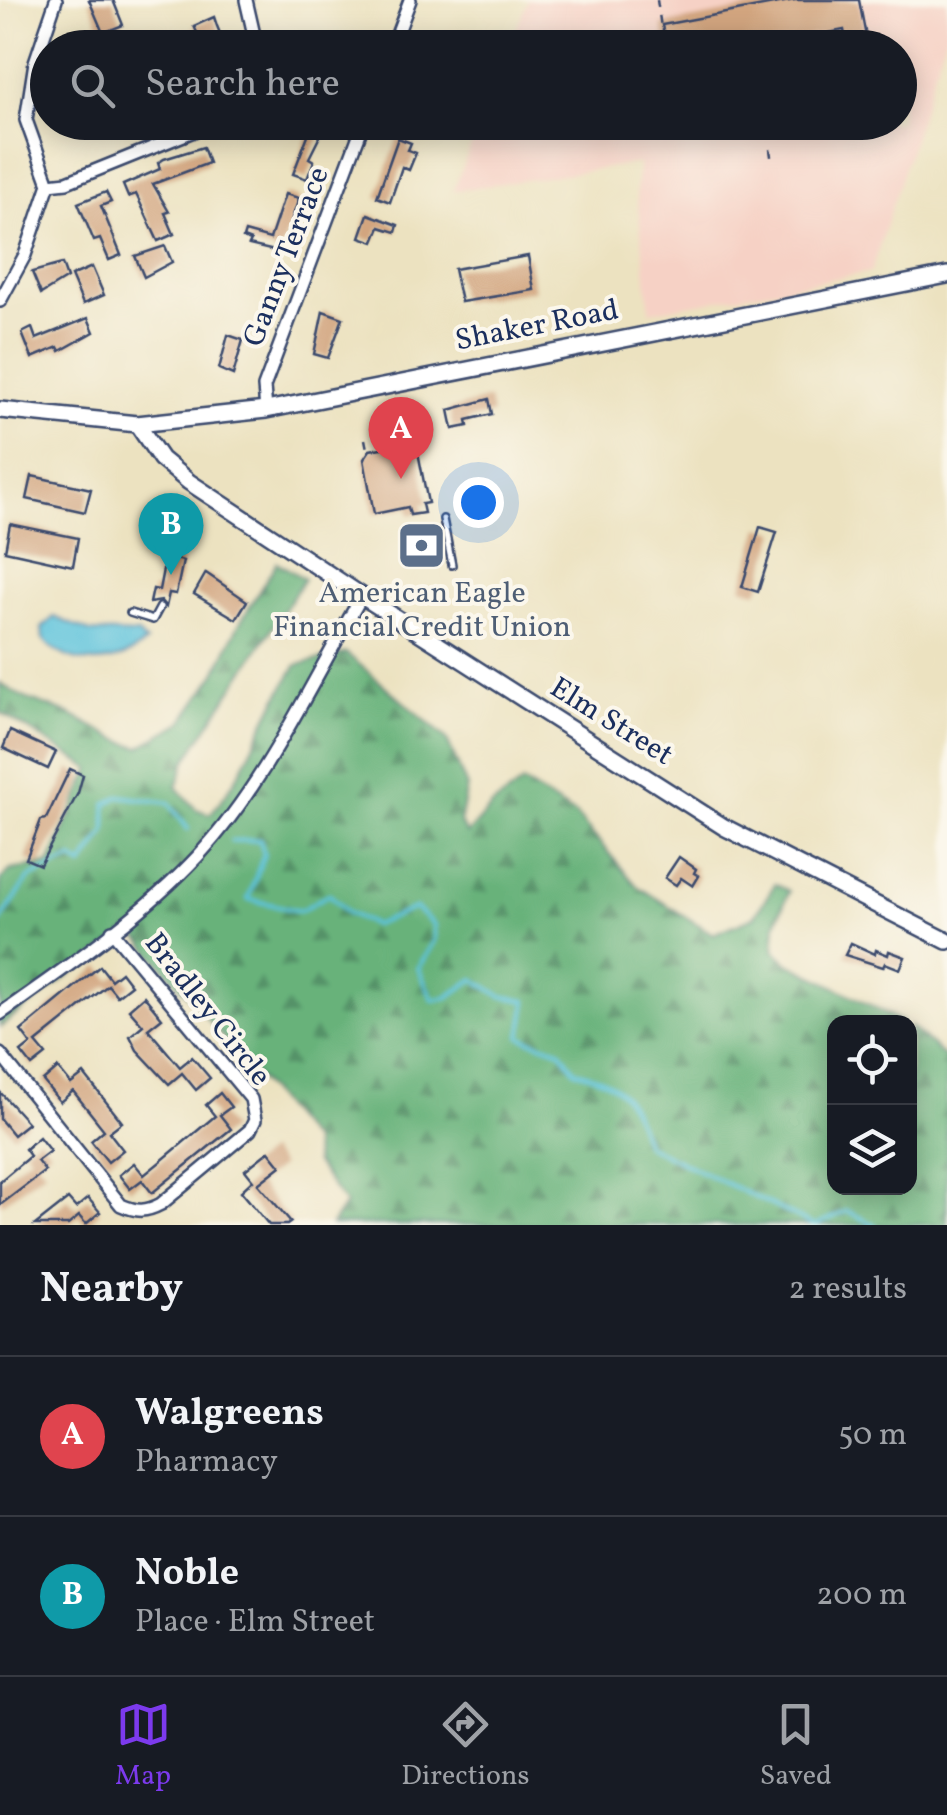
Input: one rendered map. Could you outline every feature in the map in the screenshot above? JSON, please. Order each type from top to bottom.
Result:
[{"type":"street","points":[[46,30],[56,0]]},
{"type":"street","points":[[246,0],[253,30]]},
{"type":"street","points":[[399,30],[410,0]]},
{"type":"street","points":[[30,94],[26,120],[30,131]]},
{"type":"street","points":[[0,300],[25,254],[49,184],[33,140]]},
{"type":"street","points":[[49,184],[68,182],[172,140]]},
{"type":"street","name":"Ganny Terrace","points":[[266,410],[264,387],[357,140]]},
{"type":"street","name":"Shaker Road","points":[[137,424],[266,410],[947,275]]},
{"type":"street","points":[[0,410],[137,424]]},
{"type":"street","name":"Elm Street","points":[[137,424],[161,459],[189,482],[362,596],[739,835],[947,941]]},
{"type":"street","name":"Bradley Circle","points":[[0,1014],[112,931],[198,856],[243,800],[362,596]]},
{"type":"street","name":"Bradley Circle","points":[[0,1054],[121,1206],[134,1211],[147,1211],[161,1204],[250,1130],[255,1120],[252,1099],[112,931]]},
{"type":"lane","points":[[442,519],[452,566]]},
{"type":"lane","points":[[171,551],[174,537]]},
{"type":"lane","points":[[130,613],[153,620],[160,607]]},
{"type":"path","points":[[658,0],[662,30]]},
{"type":"path","points":[[770,150],[772,164]]},
{"type":"path","points":[[365,439],[368,449]]},
{"type":"shaded area","points":[[528,0],[947,0],[947,32],[917,127],[917,30],[516,30]]},
{"type":"shaded area","points":[[473,140],[913,140],[871,272],[650,312],[636,190],[639,163],[453,191]]},
{"type":"green space","points":[[277,562],[304,579],[186,760],[177,787],[196,809],[210,814],[224,797],[297,665],[346,653],[446,738],[467,787],[460,823],[467,834],[493,805],[523,783],[576,815],[637,886],[713,934],[754,917],[775,884],[789,891],[776,924],[774,950],[789,963],[889,1015],[827,1015],[827,1195],[917,1195],[917,1032],[947,1059],[947,1225],[331,1225],[345,1204],[315,1163],[312,1142],[131,929],[0,1027],[0,880],[11,870],[49,864],[91,769],[0,712],[0,683],[23,697],[140,747],[182,722],[216,673],[238,626]]},
{"type":"water","points":[[54,617],[90,632],[138,634],[146,642],[108,661],[80,660],[54,649],[43,639],[42,628]]},
{"type":"building","points":[[89,0],[113,0],[123,25],[102,30]]},
{"type":"building","points":[[795,0],[859,0],[865,30],[663,30],[662,25]]},
{"type":"building","points":[[214,17],[219,30],[196,30],[194,26]]},
{"type":"building","points":[[306,140],[318,140],[309,158],[314,161],[307,179],[293,174]]},
{"type":"building","points":[[397,140],[411,143],[408,150],[416,153],[409,170],[402,167],[390,202],[377,197]]},
{"type":"building","points":[[203,147],[209,163],[153,184],[169,212],[165,213],[174,234],[158,241],[136,194],[128,197],[123,185],[160,169],[158,163],[164,159]]},
{"type":"building","points":[[106,192],[111,202],[101,206],[121,255],[109,260],[100,239],[94,241],[78,203]]},
{"type":"building","points":[[285,194],[299,198],[279,252],[249,245],[251,241],[243,238],[245,232],[270,239]]},
{"type":"building","points":[[368,214],[398,225],[396,232],[380,227],[374,242],[360,237]]},
{"type":"building","points":[[165,246],[172,262],[144,277],[135,256]]},
{"type":"building","points":[[528,256],[534,290],[461,302],[454,269]]},
{"type":"building","points":[[62,264],[67,278],[41,294],[32,272]]},
{"type":"building","points":[[92,267],[104,295],[83,304],[71,276]]},
{"type":"building","points":[[323,311],[343,318],[328,358],[314,354]]},
{"type":"building","points":[[88,318],[94,332],[60,351],[58,347],[32,358],[22,333],[32,328],[36,339]]},
{"type":"building","points":[[228,335],[243,340],[233,375],[219,369]]},
{"type":"building","points":[[489,399],[492,414],[467,420],[468,426],[453,429],[449,410]]},
{"type":"building","points":[[416,442],[428,503],[422,504],[424,513],[410,515],[408,507],[374,514],[364,459],[370,450]]},
{"type":"building","points":[[32,476],[91,489],[85,512],[27,499]]},
{"type":"building","points":[[10,524],[78,538],[73,566],[5,551]]},
{"type":"building","points":[[760,527],[777,532],[758,592],[742,587]]},
{"type":"building","points":[[177,553],[176,559],[183,561],[176,594],[169,593],[166,607],[161,601],[150,603],[153,589],[159,590],[166,554],[171,557]]},
{"type":"building","points":[[206,573],[247,601],[236,619],[194,594]]},
{"type":"building","points":[[10,731],[56,752],[48,769],[3,748]]},
{"type":"building","points":[[70,769],[83,775],[78,793],[40,865],[26,859],[41,820],[46,819]]},
{"type":"building","points":[[679,857],[696,869],[694,873],[699,876],[693,886],[681,878],[676,885],[665,878]]},
{"type":"building","points":[[851,943],[875,954],[876,950],[888,955],[889,951],[905,957],[900,969],[885,963],[883,967],[845,955]]},
{"type":"building","points":[[100,966],[111,980],[121,972],[131,985],[117,996],[108,985],[36,1043],[46,1055],[32,1066],[21,1052],[31,1044],[21,1031]]},
{"type":"building","points":[[144,996],[162,1018],[148,1029],[180,1067],[192,1057],[210,1078],[196,1090],[182,1073],[169,1084],[137,1050],[130,1036],[143,1025],[129,1009]]},
{"type":"building","points":[[58,1068],[71,1084],[84,1074],[122,1122],[109,1132],[123,1150],[108,1162],[91,1141],[104,1130],[73,1091],[60,1102],[43,1081]]},
{"type":"building","points":[[0,1092],[28,1123],[13,1135],[0,1119]]},
{"type":"building","points":[[220,1093],[231,1107],[220,1115],[231,1129],[152,1193],[142,1180],[130,1189],[119,1175],[134,1163],[144,1175],[215,1116],[206,1105]]},
{"type":"building","points":[[39,1137],[50,1151],[37,1161],[45,1171],[0,1205],[0,1181],[30,1156],[25,1149]]},
{"type":"building","points":[[269,1151],[281,1166],[258,1184],[291,1222],[287,1225],[269,1225],[241,1191],[253,1180],[245,1170]]},
{"type":"building","points":[[88,1198],[100,1212],[86,1224],[79,1216],[68,1225],[35,1225],[68,1199],[76,1208]]},
{"type":"waterway","points":[[0,922],[29,878],[72,859],[82,866],[106,831],[106,804],[120,796],[169,803],[188,829]]},
{"type":"waterway","points":[[231,841],[260,840],[264,854],[248,899],[300,911],[329,894],[348,913],[374,925],[415,908],[434,925],[434,941],[418,968],[433,1000],[448,997],[474,979],[501,996],[527,1001],[521,1037],[561,1051],[575,1071],[615,1088],[630,1105],[646,1145],[813,1225]]},
{"type":"waterway","points":[[816,1225],[847,1211],[875,1225]]},
{"type":"place","name":"Walgreens","points":[[401,479]]},
{"type":"place","name":"American Eagle Financial Credit Union","points":[[422,545]]},
{"type":"place","name":"Noble","points":[[171,575]]}]
